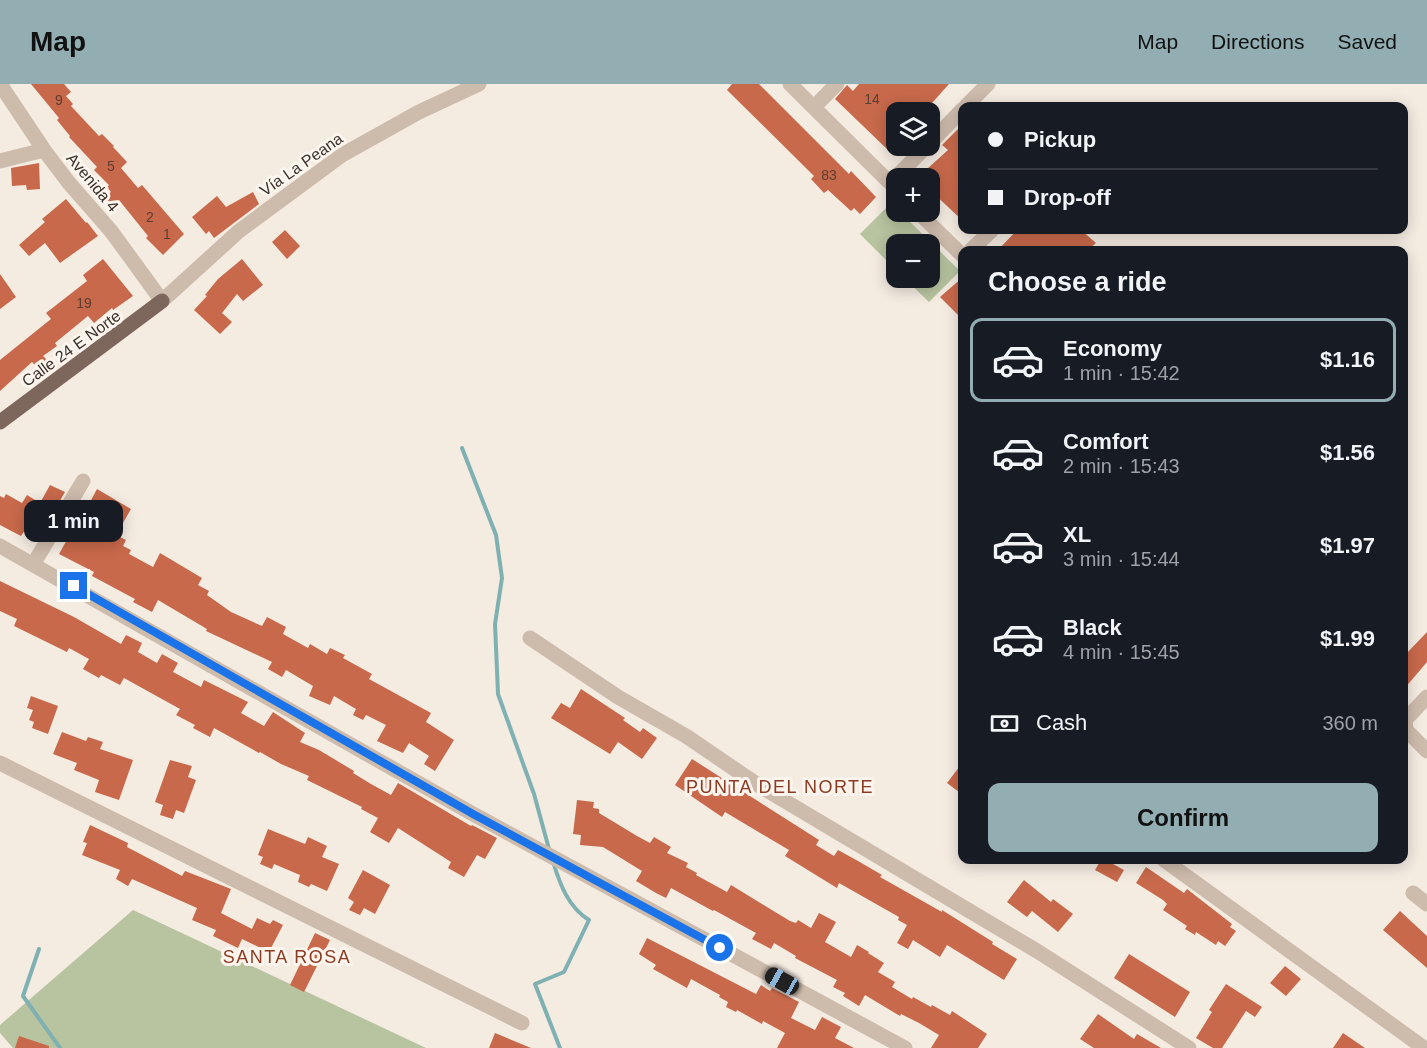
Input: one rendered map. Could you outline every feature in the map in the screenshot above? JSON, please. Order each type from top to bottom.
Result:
[{"type":"main road","name":"Calle 24 E Norte","points":[[0,422],[162,301]]},
{"type":"street","name":"Avenida 4","points":[[0,84],[44,150],[111,231],[162,301]]},
{"type":"street","name":"Vía La Peana","points":[[162,301],[238,231],[342,154],[419,112],[479,84]]},
{"type":"street","points":[[790,84],[886,179]]},
{"type":"street","points":[[814,107],[837,84]]},
{"type":"street","points":[[970,102],[988,84]]},
{"type":"street","points":[[940,133],[958,114]]},
{"type":"street","points":[[0,161],[44,150]]},
{"type":"street","points":[[909,168],[919,156]]},
{"type":"street","points":[[928,222],[958,251]]},
{"type":"street","points":[[975,246],[988,234]]},
{"type":"street","points":[[34,563],[83,481]]},
{"type":"street","points":[[0,546],[34,563],[473,814],[905,1048]]},
{"type":"street","points":[[530,638],[618,697],[686,736],[758,785],[1037,951],[1189,1048]]},
{"type":"street","points":[[1408,717],[1427,697]]},
{"type":"street","points":[[1408,732],[1427,751]]},
{"type":"street","points":[[1,769],[522,1023]]},
{"type":"street","points":[[1170,864],[1424,1048]]},
{"type":"street","points":[[1413,893],[1427,904]]},
{"type":"green space","points":[[886,208],[886,222],[910,222],[922,234],[886,234],[886,260],[860,234]]},
{"type":"green space","points":[[940,251],[958,269],[958,273],[929,302],[914,288],[940,288]]},
{"type":"green space","points":[[133,910],[426,1048],[13,1048],[0,1033],[0,1025]]},
{"type":"building","points":[[31,84],[64,84],[71,92],[66,96],[73,104],[71,106],[99,136],[102,134],[114,146],[127,162],[121,168],[138,188],[142,185],[184,234],[163,255],[146,238],[148,236],[119,200],[112,206],[105,197],[111,192],[107,187],[109,185],[94,170],[97,167],[69,137],[57,120],[59,118]]},
{"type":"building","points":[[732,84],[759,84],[849,174],[851,171],[876,197],[860,214],[854,208],[851,211],[828,190],[824,193],[811,179],[814,176],[727,90]]},
{"type":"building","points":[[859,84],[949,84],[933,102],[886,102],[886,148],[835,99],[847,85],[853,91]]},
{"type":"building","points":[[958,129],[958,216],[940,199],[940,168],[928,168],[948,150],[942,145]]},
{"type":"building","points":[[39,163],[40,189],[27,190],[26,185],[12,186],[11,168]]},
{"type":"building","points":[[253,192],[259,204],[214,238],[209,231],[206,234],[192,217],[217,196],[226,207]]},
{"type":"building","points":[[66,199],[98,236],[60,263],[45,243],[29,256],[19,245],[45,222],[42,219]]},
{"type":"building","points":[[285,230],[300,246],[287,259],[272,242]]},
{"type":"building","points":[[1013,234],[1086,234],[1096,243],[1093,246],[1002,246]]},
{"type":"building","points":[[103,259],[133,296],[113,310],[112,308],[94,323],[88,316],[55,343],[57,346],[43,356],[47,360],[38,368],[32,362],[0,391],[0,360],[51,319],[46,313],[87,281],[83,275]]},
{"type":"building","points":[[242,259],[263,285],[243,301],[237,294],[222,313],[232,322],[220,334],[194,310],[218,279]]},
{"type":"building","points":[[0,274],[16,297],[0,309]]},
{"type":"building","points":[[958,281],[958,315],[940,297]]},
{"type":"building","points":[[50,485],[65,492],[54,511],[48,508],[33,535],[25,530],[21,536],[0,525],[0,496],[4,498],[6,494],[22,503],[27,495],[40,503]]},
{"type":"building","points":[[97,489],[131,509],[116,535],[126,540],[123,546],[131,550],[129,554],[153,567],[160,553],[202,578],[198,585],[209,591],[207,595],[231,612],[262,626],[267,617],[286,627],[283,634],[308,648],[310,644],[327,654],[330,648],[345,655],[343,658],[372,674],[369,679],[431,713],[426,722],[454,740],[435,771],[424,764],[429,756],[409,743],[403,753],[377,741],[386,725],[366,715],[363,720],[353,715],[356,709],[334,696],[330,705],[309,696],[313,686],[286,670],[282,677],[268,669],[272,662],[206,631],[207,629],[158,600],[152,612],[133,602],[135,599],[92,576],[94,572],[59,554],[73,529],[78,531]]},
{"type":"building","points":[[0,581],[74,617],[121,644],[126,635],[142,643],[138,652],[157,663],[162,654],[178,663],[173,672],[201,687],[204,680],[248,702],[241,713],[264,726],[273,712],[305,733],[300,742],[319,750],[391,795],[398,783],[471,826],[497,838],[485,859],[477,855],[464,877],[448,868],[451,862],[398,828],[389,843],[370,832],[378,818],[361,809],[362,807],[307,780],[309,776],[259,753],[214,728],[210,737],[193,728],[195,725],[176,715],[180,709],[124,678],[120,685],[101,675],[99,678],[83,669],[89,659],[69,648],[67,652],[14,626],[17,619],[0,611]]},
{"type":"building","points":[[1427,632],[1427,662],[1408,684],[1408,652]]},
{"type":"building","points":[[581,689],[625,718],[623,720],[640,732],[643,728],[657,738],[642,759],[618,742],[610,754],[551,718],[561,703],[570,708]]},
{"type":"building","points":[[31,696],[58,706],[48,734],[32,728],[34,722],[29,720],[33,710],[27,708]]},
{"type":"building","points":[[62,732],[86,741],[88,737],[103,742],[100,749],[133,760],[119,800],[95,792],[99,780],[74,770],[77,763],[53,754]]},
{"type":"building","points":[[692,759],[819,840],[816,845],[834,856],[838,850],[882,875],[880,877],[942,912],[942,910],[1017,959],[1004,980],[947,945],[940,957],[913,940],[908,949],[897,943],[907,925],[898,920],[899,917],[839,883],[837,888],[785,856],[789,850],[725,812],[722,817],[675,785]]},
{"type":"building","points":[[170,760],[192,766],[188,777],[196,780],[184,813],[176,810],[173,819],[160,815],[163,805],[155,802]]},
{"type":"building","points":[[958,769],[958,791],[947,783]]},
{"type":"building","points":[[577,800],[594,802],[593,808],[599,809],[599,813],[650,843],[654,837],[671,847],[667,853],[688,863],[686,867],[697,873],[696,875],[727,892],[731,885],[790,921],[796,923],[798,920],[811,928],[819,913],[836,922],[825,942],[851,957],[857,945],[884,963],[878,972],[895,982],[892,987],[912,999],[913,997],[931,1007],[932,1005],[950,1015],[952,1011],[987,1034],[978,1048],[931,1048],[939,1035],[919,1023],[901,1014],[900,1016],[865,995],[859,1006],[843,996],[845,993],[833,987],[837,980],[795,958],[796,956],[774,943],[771,949],[752,939],[756,933],[671,888],[666,898],[656,893],[636,881],[642,871],[603,847],[580,845],[581,835],[573,834]]},
{"type":"building","points":[[90,825],[128,843],[127,847],[182,876],[185,871],[231,889],[221,913],[252,929],[257,918],[270,924],[273,920],[283,925],[269,952],[242,939],[238,948],[213,936],[216,930],[192,920],[197,908],[132,879],[128,886],[116,879],[120,870],[82,855],[87,843],[83,842]]},
{"type":"building","points":[[268,829],[305,844],[308,837],[327,846],[322,857],[339,864],[327,891],[311,884],[309,887],[298,882],[300,875],[274,864],[272,869],[260,864],[263,857],[258,855]]},
{"type":"building","points":[[1099,864],[1113,864],[1124,870],[1117,882],[1095,870]]},
{"type":"building","points":[[1146,867],[1184,893],[1187,889],[1232,924],[1230,927],[1236,931],[1225,946],[1218,941],[1216,945],[1196,932],[1195,935],[1185,929],[1187,926],[1163,910],[1167,904],[1163,900],[1136,883]]},
{"type":"building","points":[[363,870],[390,885],[375,914],[364,908],[360,915],[349,910],[354,902],[348,898]]},
{"type":"building","points":[[1024,880],[1051,902],[1053,899],[1073,914],[1058,932],[1032,911],[1027,917],[1007,902]]},
{"type":"building","points":[[1400,911],[1427,936],[1427,968],[1383,930]]},
{"type":"building","points":[[315,933],[330,940],[304,992],[290,985]]},
{"type":"building","points":[[647,938],[756,994],[761,985],[770,991],[772,988],[799,1002],[791,1018],[815,1030],[822,1017],[841,1027],[835,1038],[854,1048],[777,1048],[785,1033],[763,1021],[762,1024],[737,1010],[736,1012],[726,1007],[728,1002],[719,997],[720,995],[691,979],[687,988],[653,969],[656,965],[639,954]]},
{"type":"building","points":[[1129,954],[1190,992],[1175,1017],[1114,978]]},
{"type":"building","points":[[1285,966],[1301,979],[1286,996],[1270,983]]},
{"type":"building","points":[[1226,984],[1262,1007],[1255,1017],[1246,1011],[1222,1048],[1213,1048],[1196,1038],[1212,1012],[1209,1010]]},
{"type":"building","points":[[1098,1014],[1134,1039],[1137,1034],[1161,1048],[1094,1048],[1080,1039]]},
{"type":"building","points":[[495,1033],[531,1048],[489,1048]]},
{"type":"building","points":[[1343,1033],[1365,1048],[1333,1048]]},
{"type":"building","points":[[19,1036],[49,1046],[49,1048],[15,1048]]},
{"type":"waterway","points":[[462,448],[496,535],[502,578],[495,624],[498,694],[534,794],[549,849]]},
{"type":"waterway","points":[[553,862],[570,902],[589,920],[564,972],[535,984],[560,1048]]},
{"type":"waterway","points":[[39,949],[23,996],[60,1048]]},
{"type":"district","name":"PUNTA DEL NORTE","points":[[780,787]]},
{"type":"district","name":"SANTA ROSA","points":[[287,957]]},
{"type":"route","points":[[74,586],[473,814],[720,948]]}]
